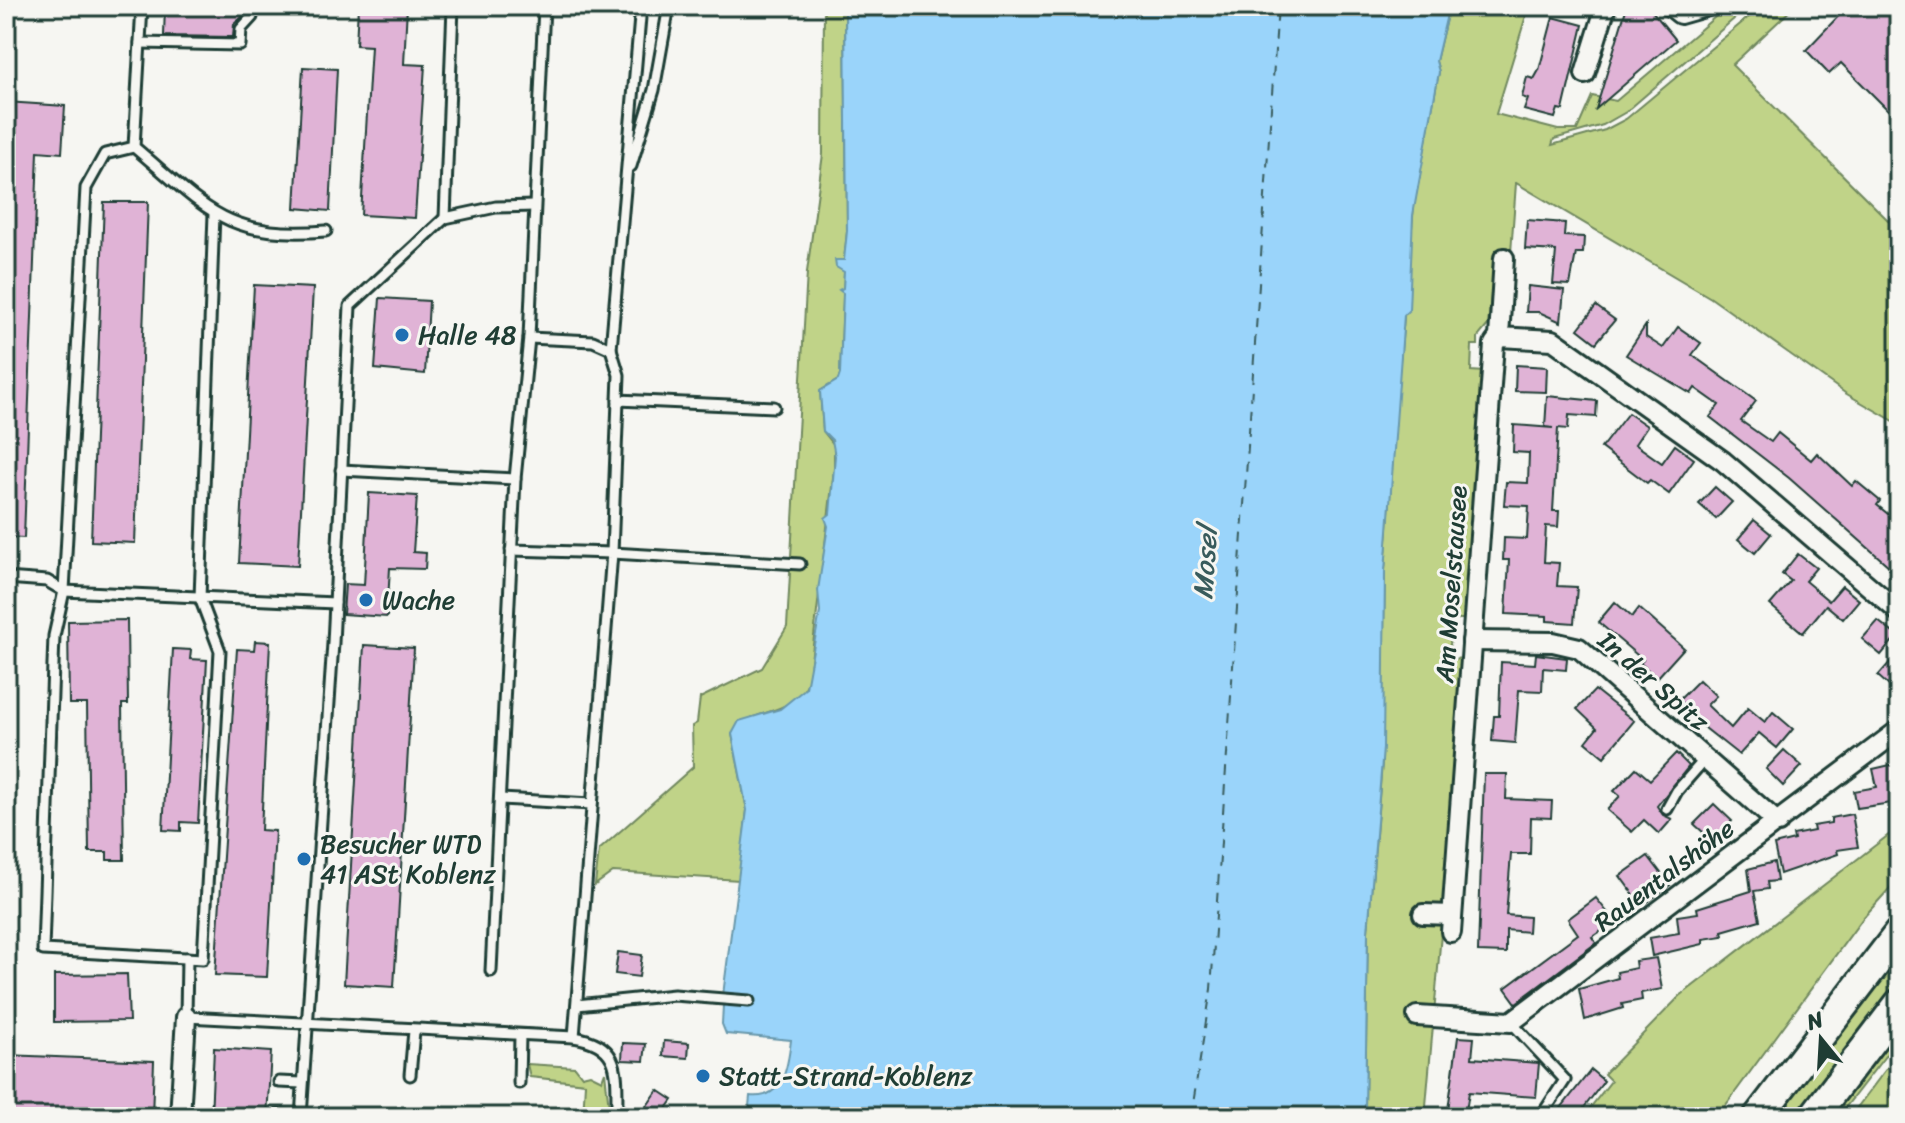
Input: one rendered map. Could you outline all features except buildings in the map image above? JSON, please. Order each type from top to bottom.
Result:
[{"type":"main road","points":[[1758,1117],[1899,933]]},
{"type":"main road","points":[[1813,1117],[1899,1004]]},
{"type":"street","points":[[1585,74],[1606,6]]},
{"type":"street","points":[[1670,6],[1680,14],[1708,6]]},
{"type":"street","name":"Am Moselstausee","points":[[1423,914],[1452,924],[1494,344],[1499,337],[1504,258]]},
{"type":"street","points":[[1499,337],[1553,340],[1723,461],[1899,612]]},
{"type":"street","name":"In der Spitz","points":[[1472,641],[1553,642],[1579,648],[1778,823]]},
{"type":"street","name":"Rauentalshöhe","points":[[1511,1022],[1899,730]]},
{"type":"street","points":[[1417,1016],[1511,1022]]},
{"type":"street","points":[[180,1117],[186,1017]]},
{"type":"lane","points":[[134,147],[142,6]]},
{"type":"lane","points":[[445,218],[453,6]]},
{"type":"lane","points":[[491,971],[515,479],[529,338],[544,6]]},
{"type":"lane","points":[[574,1037],[612,553],[619,375],[611,349],[641,6]]},
{"type":"lane","points":[[626,185],[654,90],[669,6]]},
{"type":"lane","points":[[140,43],[240,45],[241,29],[252,17]]},
{"type":"lane","points":[[134,147],[214,214],[248,229],[284,234],[326,231]]},
{"type":"lane","points":[[134,147],[105,154],[86,188],[64,591],[54,636],[43,950],[203,959],[220,651],[200,598],[214,214]]},
{"type":"lane","points":[[278,1115],[301,1116],[335,603],[350,306],[445,218],[496,207],[534,206]]},
{"type":"lane","points":[[529,338],[593,341],[611,349]]},
{"type":"lane","points":[[618,400],[774,407]]},
{"type":"lane","points":[[341,470],[515,479]]},
{"type":"lane","points":[[511,550],[800,564]]},
{"type":"lane","points":[[6,578],[47,581],[64,591],[335,603]]},
{"type":"lane","points":[[1667,809],[1677,791],[1705,759]]},
{"type":"lane","points":[[501,799],[591,804]]},
{"type":"lane","points":[[187,958],[186,1017],[574,1037],[601,1043],[612,1056],[617,1117]]},
{"type":"lane","points":[[577,1005],[674,995],[749,1001]]},
{"type":"lane","points":[[1511,1022],[1565,1080],[1542,1115]]},
{"type":"lane","points":[[410,1075],[414,1031]]},
{"type":"lane","points":[[519,1083],[520,1035]]},
{"type":"lane","points":[[279,1082],[302,1083]]},
{"type":"green space","points":[[824,6],[845,6],[847,231],[844,260],[836,260],[844,272],[840,374],[838,380],[820,391],[823,431],[834,445],[834,469],[809,678],[806,687],[794,700],[750,718],[732,734],[747,810],[739,880],[613,872],[595,885],[599,850],[693,767],[692,726],[697,723],[700,698],[762,668],[787,627],[807,272],[823,154]]},
{"type":"green space","points":[[1449,6],[1529,6],[1496,114],[1558,130],[1577,130],[1592,96],[1616,101],[1728,6],[1749,6],[1626,112],[1603,125],[1554,139],[1552,145],[1605,130],[1626,119],[1762,6],[1795,6],[1732,65],[1899,231],[1899,424],[1845,393],[1711,298],[1516,183],[1511,253],[1495,256],[1488,325],[1478,337],[1478,345],[1472,345],[1471,371],[1484,372],[1465,619],[1452,619],[1449,658],[1465,659],[1425,1117],[1369,1117],[1365,1107],[1368,932],[1382,763],[1385,571],[1398,384],[1414,206],[1439,72],[1436,61]]},
{"type":"green space","points":[[1899,827],[1899,878],[1863,918],[1717,1117],[1583,1117],[1611,1081],[1604,1074],[1680,996]]},
{"type":"green space","points":[[1899,941],[1899,986],[1802,1117],[1772,1117]]},
{"type":"green space","points":[[1899,1019],[1899,1038],[1841,1113],[1825,1117]]},
{"type":"green space","points":[[1899,1052],[1899,1117],[1850,1117]]},
{"type":"green space","points":[[527,1064],[575,1067],[582,1076],[590,1074],[602,1080],[605,1072],[610,1117],[583,1117],[585,1083],[530,1077]]},
{"type":"water","name":"Mosel","points":[[845,6],[1449,6],[1436,61],[1439,72],[1413,215],[1409,310],[1404,315],[1385,571],[1383,748],[1368,932],[1365,1107],[1369,1117],[748,1117],[750,1096],[770,1093],[782,1079],[791,1040],[726,1034],[722,1024],[723,1005],[699,1002],[700,993],[723,995],[747,810],[732,734],[739,721],[780,709],[806,688],[820,612],[818,590],[835,456],[832,440],[823,431],[820,391],[838,380],[840,374],[843,293],[839,290],[843,288],[844,272],[836,267],[835,260],[844,260],[847,231]]},
{"type":"ferry route","points":[[1191,1117],[1211,989],[1278,6]]},
{"type":"place","name":"Halle 48","points":[[402,335]]},
{"type":"place","name":"Wache","points":[[366,600]]},
{"type":"place","name":"Besucher WTD 41 ASt Koblenz","points":[[304,859]]},
{"type":"place","name":"Statt-Strand-Koblenz","points":[[703,1076]]}]
